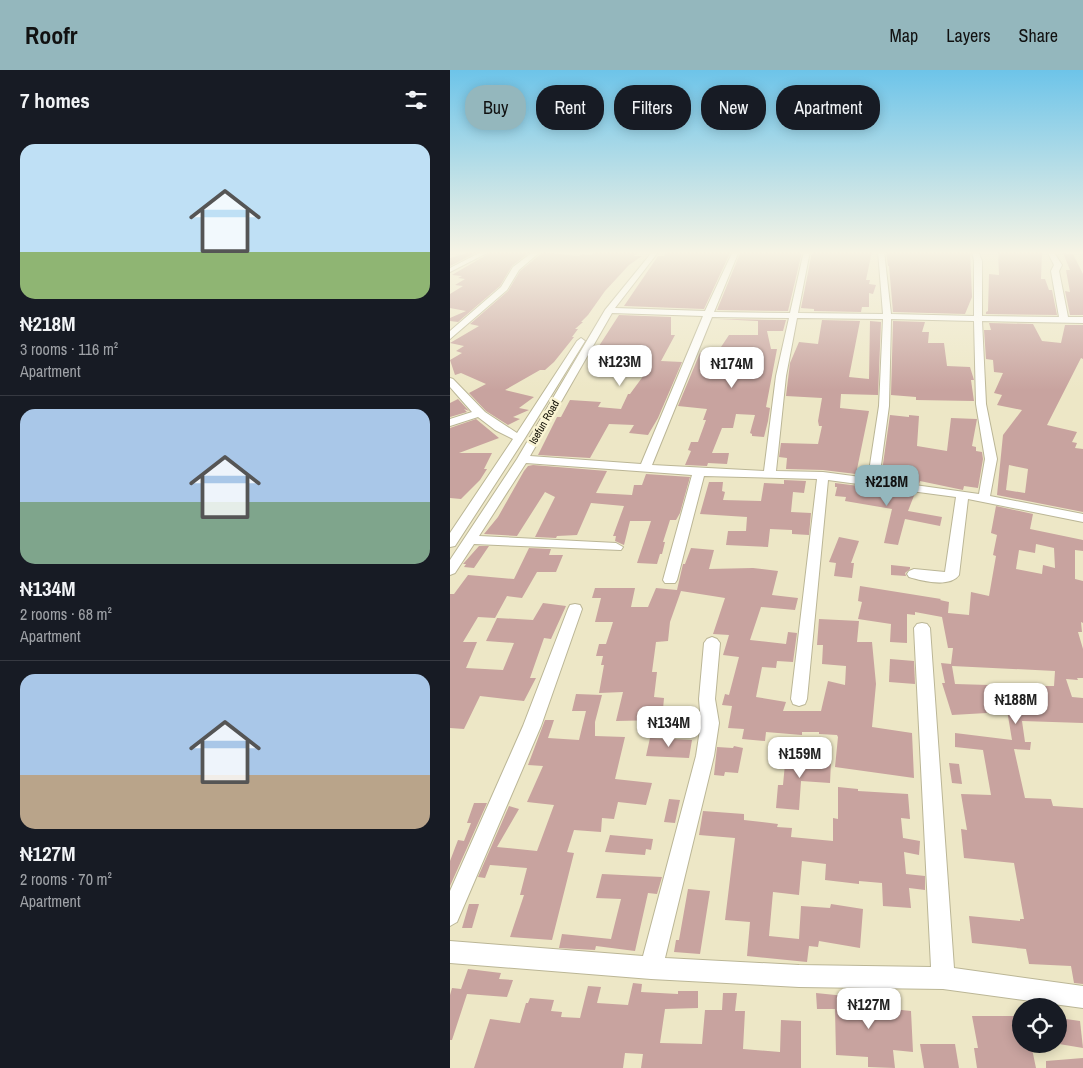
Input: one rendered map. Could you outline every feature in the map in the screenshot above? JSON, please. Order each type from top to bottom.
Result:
[{"type":"street","points":[[450,336],[493,298]]},
{"type":"street","name":"Isefun Road","points":[[450,543],[520,438],[608,298]]},
{"type":"street","name":"Isefun Road","points":[[450,570],[523,459],[609,310],[619,298]]},
{"type":"street","points":[[645,468],[670,411],[671,403],[715,298]]},
{"type":"street","points":[[770,473],[781,376],[798,298]]},
{"type":"street","points":[[873,482],[884,406],[887,316],[885,298]]},
{"type":"street","points":[[978,298],[981,404],[991,459],[984,498]]},
{"type":"street","points":[[1060,298],[1064,318]]},
{"type":"street","points":[[609,310],[794,316],[1064,318],[1083,320]]},
{"type":"street","points":[[450,381],[478,413],[502,430],[520,438]]},
{"type":"street","points":[[450,423],[478,413]]},
{"type":"street","points":[[523,459],[699,472],[823,476],[962,494],[1083,518]]},
{"type":"street","points":[[670,580],[699,472]]},
{"type":"street","points":[[800,699],[823,476]]},
{"type":"street","points":[[914,574],[944,578],[952,575],[962,494]]},
{"type":"street","points":[[469,540],[616,548]]},
{"type":"street","points":[[450,915],[532,726],[576,609]]},
{"type":"street","points":[[922,628],[943,978]]},
{"type":"street","points":[[651,968],[705,756],[710,723],[707,699],[712,643]]},
{"type":"street","points":[[450,952],[651,968],[799,976],[943,978],[1083,997]]},
{"type":"building","points":[[450,298],[486,298],[458,322],[450,321],[450,318],[466,311],[450,308]]},
{"type":"building","points":[[500,298],[600,298],[581,322],[583,322],[575,329],[578,329],[572,337],[574,337],[554,362],[545,370],[540,370],[505,390],[534,397],[519,408],[529,410],[513,417],[520,419],[508,425],[486,411],[469,393],[486,384],[461,373],[455,375],[450,360],[462,353],[456,351],[464,346],[450,343],[479,326],[470,324]]},
{"type":"building","points":[[630,298],[709,298],[704,309],[624,306]]},
{"type":"building","points":[[722,298],[791,298],[788,311],[717,310]]},
{"type":"building","points":[[803,298],[869,298],[869,307],[862,307],[861,312],[814,311],[814,309],[801,308]]},
{"type":"building","points":[[892,298],[972,298],[965,314],[893,312]]},
{"type":"building","points":[[988,298],[1054,298],[1057,315],[986,314],[988,311]]},
{"type":"building","points":[[1066,298],[1083,298],[1083,315],[1070,315]]},
{"type":"building","points":[[619,315],[671,317],[671,335],[675,335],[661,361],[682,362],[658,418],[648,435],[629,433],[634,425],[609,424],[590,458],[538,455],[557,417],[561,417],[570,400],[601,402],[598,407],[621,409],[628,394],[630,394],[644,375],[617,371],[621,367],[598,366],[600,361],[590,360]]},
{"type":"building","points":[[717,319],[786,320],[783,331],[767,331],[771,349],[777,349],[766,407],[770,408],[768,421],[764,437],[752,436],[750,433],[755,415],[736,414],[733,428],[722,428],[712,453],[729,453],[727,464],[708,463],[707,466],[685,465],[691,451],[688,450],[691,442],[698,442],[706,420],[703,420],[707,409],[678,406],[700,353],[717,353],[729,335],[758,335],[758,321]]},
{"type":"building","points":[[822,320],[860,321],[849,377],[869,379],[870,321],[881,322],[878,395],[841,394],[840,408],[869,411],[856,474],[823,470],[786,469],[787,458],[779,457],[781,443],[818,444],[822,426],[819,426],[818,421],[822,398],[786,396],[790,363],[799,342],[818,344]]},
{"type":"building","points":[[893,321],[925,322],[922,332],[929,332],[928,343],[944,343],[947,366],[970,367],[974,380],[971,380],[974,401],[916,400],[916,397],[891,395]]},
{"type":"building","points":[[989,323],[1033,324],[1042,341],[1061,343],[1065,325],[1083,325],[1083,359],[1081,358],[1047,425],[1077,432],[1072,442],[1077,443],[1075,448],[1083,449],[1083,512],[997,495],[1003,435],[1022,410],[997,405],[1002,395],[994,393],[1003,373],[994,372],[993,360],[986,359],[984,330],[991,330]],"holes":[[[1009,465],[1028,469],[1025,493],[1006,490]]]},
{"type":"building","points":[[458,399],[469,411],[464,409],[467,412],[450,417],[450,403]]},
{"type":"building","points":[[890,415],[919,416],[917,446],[947,451],[951,418],[977,419],[972,446],[976,447],[976,451],[982,452],[983,459],[978,488],[964,486],[963,490],[920,481],[919,484],[881,478]]},
{"type":"building","points":[[476,419],[499,438],[459,453],[492,453],[484,469],[487,469],[480,480],[461,499],[450,498],[450,428]]},
{"type":"building","points":[[528,466],[607,471],[596,493],[632,495],[634,485],[642,485],[646,474],[690,477],[680,513],[676,520],[670,520],[663,542],[665,542],[662,554],[660,554],[657,564],[637,563],[651,521],[630,521],[624,545],[615,541],[616,536],[613,536],[624,506],[591,503],[577,535],[557,536],[556,538],[535,537],[555,497],[545,492],[517,536],[484,534],[498,517],[524,471]]},
{"type":"building","points":[[784,480],[806,481],[804,493],[793,492],[791,512],[811,513],[809,535],[792,534],[792,530],[770,529],[768,547],[726,545],[728,531],[746,531],[747,517],[700,514],[709,482],[723,482],[722,491],[725,492],[723,500],[761,501],[764,483],[784,484]]},
{"type":"building","points":[[835,483],[915,493],[908,511],[942,517],[940,526],[905,519],[898,545],[884,543],[892,509],[845,501],[846,497],[835,496],[837,487],[835,487]]},
{"type":"building","points":[[996,506],[1033,514],[1030,529],[1083,540],[1083,551],[1075,550],[1075,579],[1083,581],[1083,623],[1081,622],[1082,632],[1078,632],[1083,649],[1083,678],[1077,678],[1078,680],[1066,679],[1072,697],[1083,698],[1083,723],[1022,721],[1025,742],[1031,742],[1030,750],[1014,749],[1025,798],[1051,799],[1053,806],[1083,808],[1083,984],[1074,983],[1071,966],[1029,964],[1026,949],[972,943],[969,916],[1020,921],[1020,919],[1024,919],[1014,863],[964,858],[961,829],[967,830],[961,794],[991,795],[983,750],[955,747],[955,733],[1012,740],[1007,710],[985,708],[987,713],[952,715],[942,683],[945,683],[941,663],[951,664],[953,648],[948,648],[942,617],[915,612],[915,615],[907,614],[907,643],[890,642],[891,624],[858,619],[862,602],[858,601],[860,586],[941,599],[949,602],[948,613],[969,615],[971,592],[989,596],[996,556],[993,555],[997,535],[991,533]],"holes":[[[1036,544],[1054,548],[1055,568],[1043,565],[1042,574],[1016,569],[1019,550],[1035,553]],[[952,666],[1055,671],[1054,686],[1019,686],[1020,697],[991,695],[989,685],[955,684]]]},
{"type":"building","points":[[839,537],[859,541],[851,563],[854,563],[852,578],[834,576],[836,563],[829,562]]},
{"type":"building","points":[[479,546],[489,546],[474,568],[464,567],[466,564],[463,564]]},
{"type":"building","points":[[529,548],[551,549],[549,555],[563,555],[556,572],[537,572],[522,598],[507,596],[495,618],[478,617],[463,642],[477,642],[466,668],[503,670],[514,643],[486,641],[497,618],[533,620],[543,603],[566,606],[551,639],[544,638],[530,678],[536,678],[524,701],[480,696],[464,729],[450,728],[450,594],[454,594],[468,575],[514,579]]},
{"type":"building","points":[[691,548],[714,550],[709,569],[753,568],[778,571],[772,595],[798,598],[795,610],[761,607],[750,640],[786,644],[788,632],[797,633],[793,662],[777,661],[776,668],[762,667],[756,697],[786,702],[783,711],[821,711],[828,681],[845,685],[846,666],[822,664],[823,645],[817,645],[819,619],[859,621],[857,642],[872,642],[876,684],[872,727],[912,733],[914,778],[835,767],[837,735],[819,734],[819,732],[802,732],[802,735],[766,732],[765,741],[742,739],[744,729],[728,728],[732,706],[722,705],[725,694],[729,695],[739,657],[723,655],[729,635],[713,634],[725,598],[681,591],[670,622],[668,641],[656,642],[652,672],[657,672],[654,697],[664,698],[662,720],[616,721],[623,692],[599,693],[604,665],[601,665],[603,656],[596,656],[599,644],[606,644],[613,622],[595,622],[601,598],[592,598],[595,588],[635,588],[631,607],[648,607],[656,588],[677,590],[683,564],[685,564]]},
{"type":"building","points":[[891,565],[910,567],[910,569],[905,573],[906,576],[891,575]]},
{"type":"building","points":[[890,659],[914,661],[915,684],[889,682]]},
{"type":"building","points":[[576,694],[602,695],[595,722],[595,736],[625,737],[615,779],[652,783],[646,805],[618,802],[614,819],[602,818],[601,832],[574,830],[567,852],[574,853],[552,940],[510,937],[524,895],[520,895],[527,868],[490,865],[485,878],[478,877],[509,806],[519,809],[497,847],[537,851],[554,805],[527,802],[543,766],[528,765],[545,720],[554,720],[548,738],[579,740],[586,711],[572,711]]},
{"type":"building","points":[[650,738],[692,740],[689,758],[646,756]]},
{"type":"building","points":[[734,746],[743,748],[738,773],[725,772],[724,776],[714,775],[717,747],[733,748]]},
{"type":"building","points":[[786,753],[808,755],[808,759],[831,761],[830,783],[801,781],[799,810],[776,808],[778,785],[783,785]]},
{"type":"building","points":[[949,763],[959,764],[962,784],[952,783]]},
{"type":"building","points":[[838,787],[858,789],[858,791],[908,794],[910,819],[901,818],[903,838],[920,841],[919,855],[904,852],[906,874],[925,876],[925,890],[909,888],[911,908],[883,906],[882,883],[859,881],[859,884],[825,880],[826,864],[802,861],[799,895],[773,892],[769,936],[799,939],[801,906],[830,908],[831,904],[863,909],[860,948],[819,941],[818,947],[809,946],[807,962],[747,956],[750,922],[725,920],[735,838],[699,835],[703,811],[744,814],[744,820],[778,824],[777,827],[792,828],[791,837],[833,841],[833,818],[838,819]]},
{"type":"building","points":[[669,799],[680,800],[675,823],[664,822]]},
{"type":"building","points":[[474,803],[487,803],[450,886],[450,861],[458,840],[464,841],[471,823],[467,823]]},
{"type":"building","points":[[610,835],[653,839],[651,850],[646,849],[645,855],[605,852]]},
{"type":"building","points":[[602,874],[662,877],[657,894],[648,893],[635,951],[596,946],[595,950],[559,948],[562,934],[611,939],[621,899],[596,898]]},
{"type":"building","points":[[688,889],[710,891],[700,954],[674,952],[676,940],[679,940]]},
{"type":"building","points":[[469,904],[479,904],[472,928],[462,928]]},
{"type":"building","points":[[468,969],[501,973],[499,979],[513,980],[507,997],[467,994],[452,1040],[450,1040],[450,995],[452,988],[461,989]]},
{"type":"building","points":[[633,983],[642,984],[641,992],[678,994],[678,991],[698,991],[698,1008],[665,1009],[660,1043],[702,1044],[705,1010],[722,1010],[723,993],[737,993],[735,1011],[745,1011],[743,1049],[780,1052],[781,1020],[801,1021],[801,1068],[641,1068],[643,1054],[625,1053],[623,1068],[474,1068],[490,1019],[520,1023],[526,1003],[528,1003],[530,998],[554,1000],[551,1011],[562,1012],[561,1017],[580,1018],[588,986],[601,987],[597,1003],[628,1005]]},
{"type":"building","points":[[816,993],[855,997],[856,1005],[911,1011],[913,1052],[893,1050],[895,1068],[868,1067],[868,1057],[836,1055],[835,1009],[817,1009]]},
{"type":"building","points":[[972,1016],[1012,1016],[1012,1053],[1033,1053],[1036,1068],[977,1068],[974,1048],[978,1048]]},
{"type":"building","points":[[1067,1019],[1080,1021],[1083,1048],[1067,1045]]},
{"type":"building","points":[[920,1044],[955,1044],[959,1068],[924,1068]]},
{"type":"building","points":[[1083,1058],[1083,1068],[1046,1068],[1046,1061]]}]
